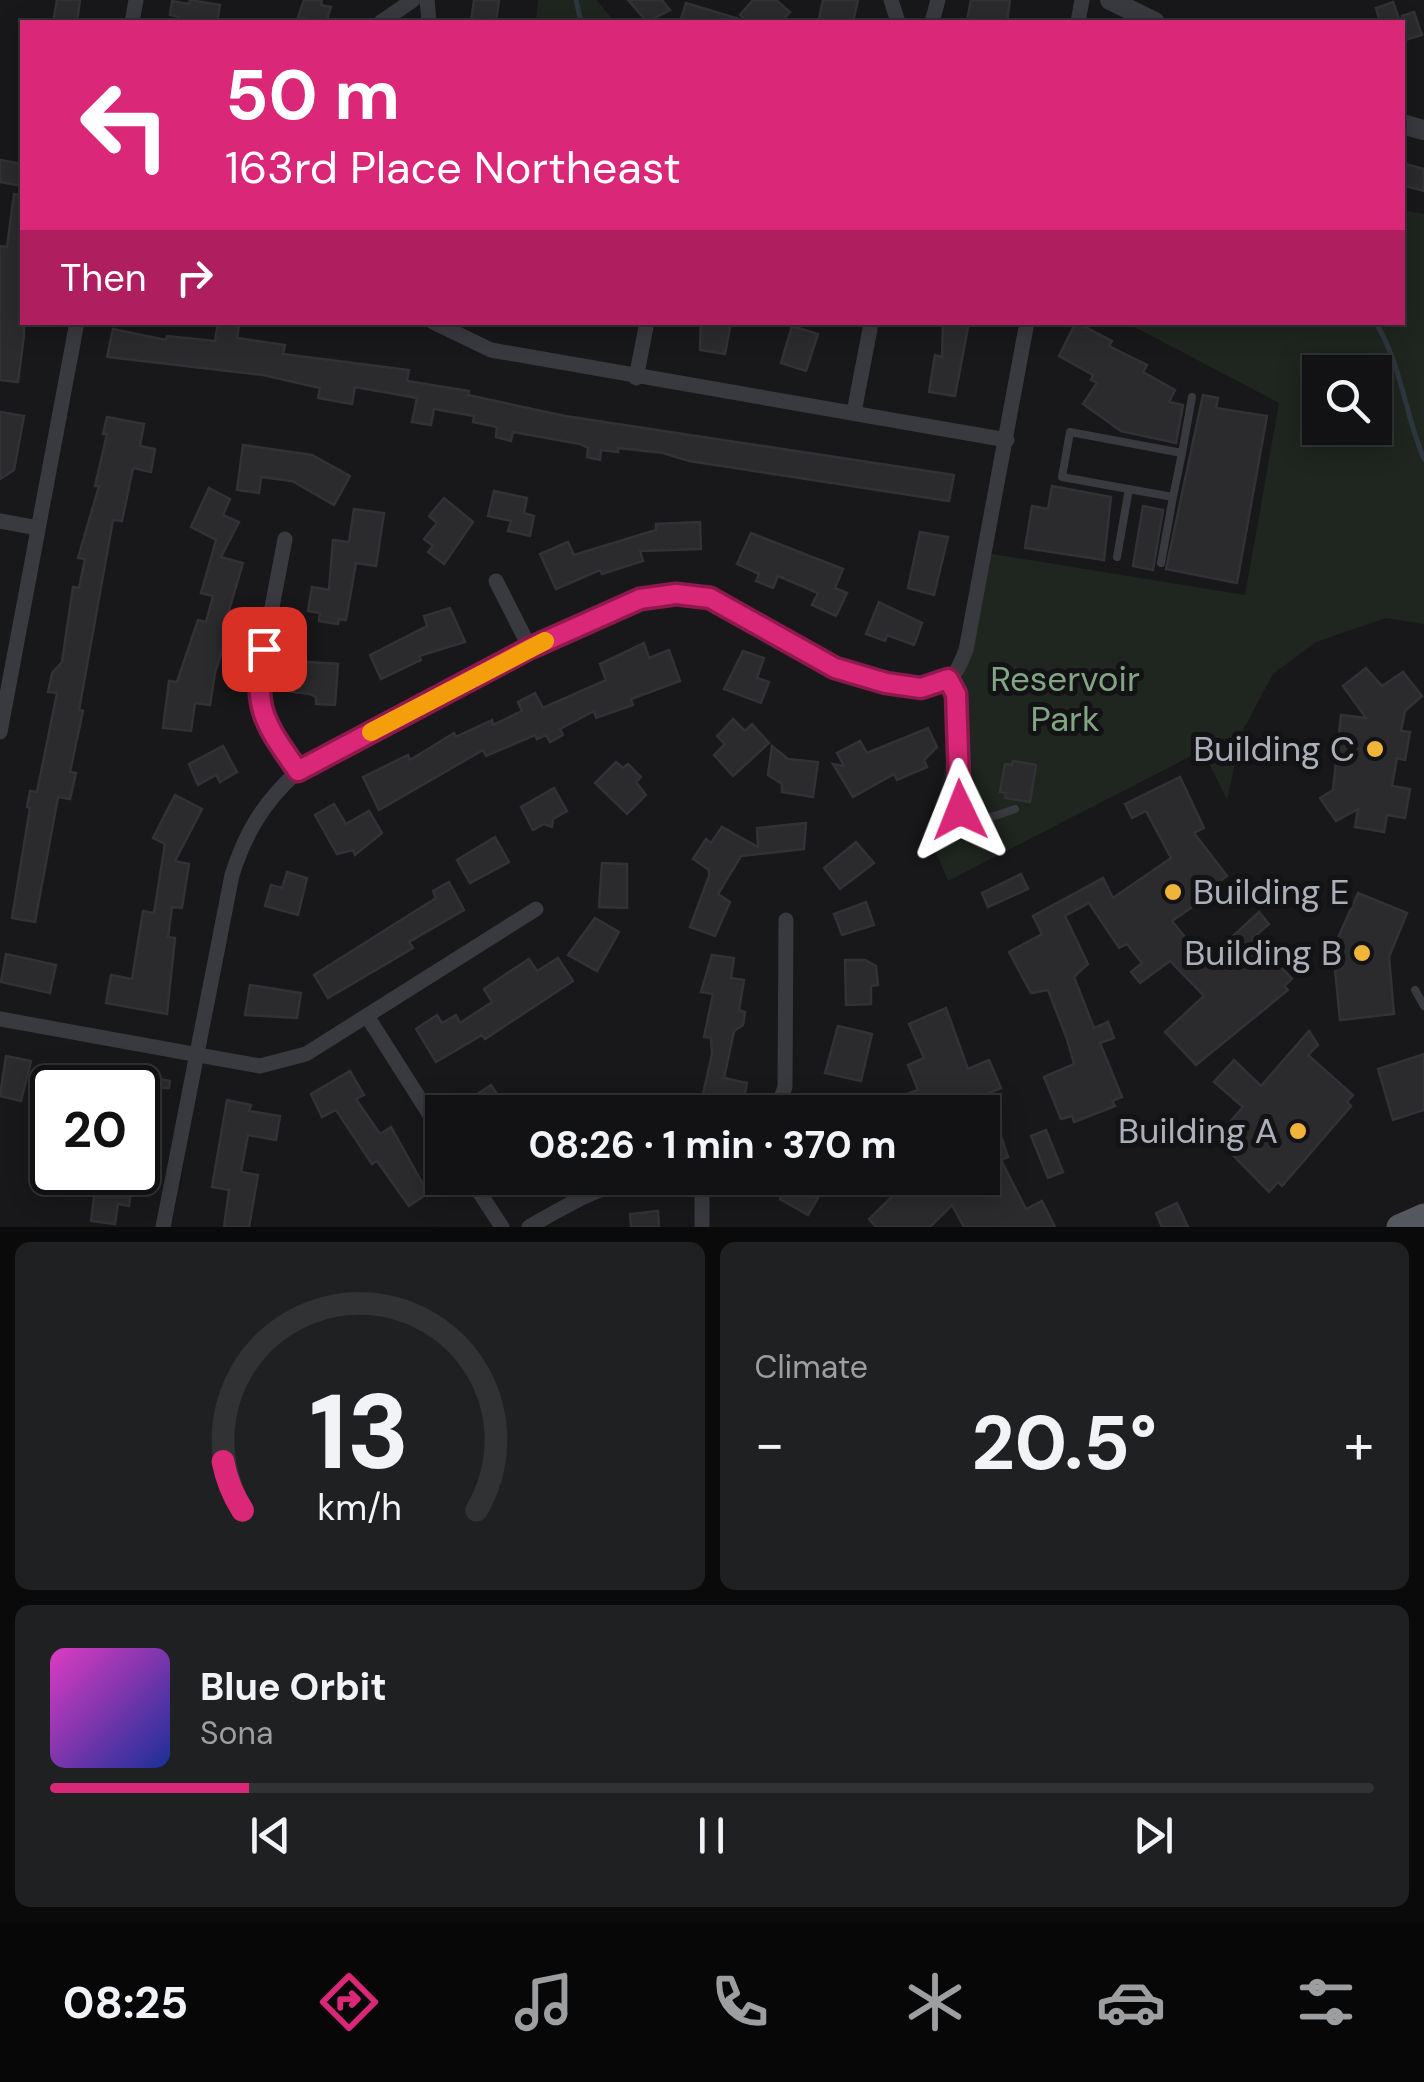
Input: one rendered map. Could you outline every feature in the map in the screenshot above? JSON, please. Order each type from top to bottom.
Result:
[{"type":"main road","points":[[1399,1227],[1424,1216]]},
{"type":"street","points":[[384,20],[413,0]]},
{"type":"street","points":[[1110,0],[1151,20]]},
{"type":"street","points":[[0,732],[76,325]]},
{"type":"street","points":[[438,325],[475,346],[636,378],[1007,440]]},
{"type":"street","points":[[636,378],[646,325]]},
{"type":"street","points":[[164,1227],[244,837],[264,806],[298,771],[530,648],[640,599],[676,594],[710,598],[835,668],[921,688],[948,679],[966,650],[1026,325]]},
{"type":"street","points":[[854,412],[870,329]]},
{"type":"street","points":[[0,521],[38,528]]},
{"type":"street","points":[[285,539],[256,686],[260,712],[298,771]]},
{"type":"street","points":[[496,580],[530,648]]},
{"type":"street","points":[[0,1019],[198,1057],[260,1066],[284,1063],[306,1054],[536,909]]},
{"type":"street","points":[[782,1095],[786,920]]},
{"type":"street","points":[[368,1016],[425,1107]]},
{"type":"street","points":[[481,1195],[502,1227]]},
{"type":"street","points":[[529,1227],[585,1195]]},
{"type":"street","points":[[702,1195],[702,1227]]},
{"type":"lane","points":[[1161,564],[1192,398]]},
{"type":"lane","points":[[1173,498],[1062,477],[1070,432],[1182,453]]},
{"type":"lane","points":[[1117,557],[1129,489]]},
{"type":"lane","points":[[948,679],[956,694],[959,725],[956,804],[963,816],[972,818],[987,819],[1015,809]]},
{"type":"lane","points":[[1415,990],[1424,1006]]},
{"type":"green space","points":[[538,0],[596,0],[613,20],[536,20]]},
{"type":"green space","name":"Reservoir Park","points":[[1405,210],[1424,214],[1424,624],[1386,618],[1316,642],[1273,674],[1242,732],[1227,800],[1203,750],[948,881],[931,840],[986,553],[1245,595],[1279,403],[1131,325],[1405,325]]},
{"type":"building","points":[[57,0],[80,0],[77,20],[53,20]]},
{"type":"building","points":[[190,0],[220,5],[217,20],[178,20],[170,15],[172,1],[189,4]]},
{"type":"building","points":[[304,0],[322,0],[321,5],[331,7],[327,20],[298,17]]},
{"type":"building","points":[[474,0],[499,0],[496,20],[471,20]]},
{"type":"building","points":[[628,0],[662,0],[670,10],[651,20],[645,20]]},
{"type":"building","points":[[753,0],[776,0],[790,12],[783,20],[746,20],[740,15]]},
{"type":"building","points":[[823,0],[858,0],[853,20],[819,19]]},
{"type":"building","points":[[971,0],[1010,0],[1007,20],[967,20]]},
{"type":"building","points":[[1393,2],[1399,20],[1379,20],[1376,8]]},
{"type":"building","points":[[686,3],[739,19],[739,20],[681,20]]},
{"type":"building","points":[[1414,12],[1422,35],[1405,40],[1402,16]]},
{"type":"building","points":[[0,160],[20,164],[20,186],[0,182]]},
{"type":"building","points":[[1405,164],[1424,169],[1424,191],[1405,186]]},
{"type":"building","points":[[14,194],[20,195],[20,325],[24,325],[24,335],[18,382],[0,380],[0,246],[7,247]]},
{"type":"building","points":[[218,325],[239,326],[237,338],[285,345],[283,354],[409,370],[407,381],[469,391],[468,395],[565,416],[954,475],[949,501],[689,461],[663,453],[618,448],[618,452],[601,450],[600,460],[587,457],[588,448],[580,444],[513,432],[511,441],[496,437],[497,427],[473,422],[474,416],[434,409],[431,425],[412,422],[417,398],[355,387],[352,404],[318,398],[320,388],[263,375],[107,357],[113,329],[166,340],[167,336],[215,341]]},
{"type":"building","points":[[701,325],[730,325],[725,354],[700,350]]},
{"type":"building","points":[[943,325],[968,325],[955,396],[929,392],[935,355],[942,357]]},
{"type":"building","points":[[1074,325],[1082,325],[1112,341],[1109,346],[1147,365],[1143,372],[1175,390],[1169,402],[1183,405],[1176,443],[1121,431],[1083,404],[1097,383],[1091,380],[1093,375],[1059,356]]},
{"type":"building","points":[[792,326],[818,334],[806,371],[781,363]]},
{"type":"building","points":[[1203,395],[1218,398],[1216,408],[1267,416],[1237,583],[1166,569]]},
{"type":"building","points":[[0,412],[24,416],[14,470],[0,479]]},
{"type":"building","points":[[107,417],[144,424],[140,446],[155,449],[151,472],[133,468],[122,521],[113,520],[79,710],[83,711],[70,772],[76,773],[70,799],[58,797],[35,922],[12,918],[30,808],[27,807],[30,791],[37,792],[57,693],[48,692],[52,673],[62,662],[73,587],[79,588],[85,559],[78,558],[99,486],[95,486]]},
{"type":"building","points":[[243,445],[312,455],[350,476],[334,505],[292,481],[261,477],[259,493],[237,490]]},
{"type":"building","points":[[1052,486],[1111,497],[1104,560],[1025,548],[1032,506],[1048,509]]},
{"type":"building","points":[[209,488],[230,499],[223,515],[239,522],[221,557],[243,563],[227,617],[232,619],[215,673],[210,705],[195,703],[191,731],[163,728],[169,681],[177,682],[198,620],[206,622],[213,596],[201,593],[216,540],[191,527]]},
{"type":"building","points":[[494,491],[527,498],[524,513],[534,516],[530,536],[508,531],[511,521],[488,516]]},
{"type":"building","points":[[444,498],[473,522],[444,564],[428,552],[433,546],[424,539],[437,523],[429,516]]},
{"type":"building","points":[[1143,506],[1163,510],[1153,570],[1133,566]]},
{"type":"building","points":[[354,509],[384,513],[376,566],[356,563],[346,620],[339,619],[338,624],[319,621],[320,613],[308,611],[312,587],[329,590],[333,540],[349,542]]},
{"type":"building","points":[[700,522],[701,549],[640,551],[643,561],[602,574],[600,570],[556,589],[540,554],[568,542],[574,555],[656,530],[656,524]]},
{"type":"building","points":[[920,532],[948,537],[934,595],[908,588]]},
{"type":"building","points":[[751,533],[843,569],[835,588],[847,593],[836,616],[812,605],[818,593],[778,576],[773,588],[756,581],[759,574],[737,564]]},
{"type":"building","points":[[879,602],[922,623],[914,645],[887,635],[885,641],[866,634]]},
{"type":"building","points":[[450,608],[465,642],[419,656],[421,660],[381,679],[370,655],[427,626],[424,616]]},
{"type":"building","points":[[644,643],[649,658],[669,650],[680,681],[631,699],[633,705],[596,718],[594,711],[560,729],[563,735],[550,742],[546,735],[537,739],[535,735],[486,756],[483,750],[379,810],[363,777],[408,755],[410,760],[454,733],[456,737],[522,711],[518,702],[535,693],[543,708],[606,680],[600,664]]},
{"type":"building","points":[[743,651],[764,658],[757,678],[769,682],[761,703],[724,689]]},
{"type":"building","points":[[294,661],[338,664],[335,705],[316,704],[316,697],[310,694],[292,692]]},
{"type":"building","name":"Building C","points":[[1366,668],[1382,686],[1403,672],[1422,696],[1405,711],[1401,731],[1410,732],[1405,760],[1397,758],[1392,786],[1410,789],[1405,818],[1387,815],[1384,832],[1355,827],[1358,809],[1336,821],[1320,798],[1333,790],[1341,715],[1366,718],[1343,686]]},
{"type":"building","points":[[733,719],[745,731],[752,724],[769,743],[733,776],[714,755],[725,744],[717,736]]},
{"type":"building","points":[[928,728],[937,747],[924,760],[927,767],[897,780],[894,774],[853,797],[833,764],[844,766],[837,753],[860,741],[867,753]]},
{"type":"building","points":[[223,746],[237,772],[220,782],[216,775],[198,785],[189,764]]},
{"type":"building","points":[[772,746],[788,759],[818,762],[813,797],[782,792],[782,784],[768,775]]},
{"type":"building","points":[[1013,761],[1036,765],[1030,802],[1005,798],[1006,793],[1000,792],[1005,764],[1012,765]]},
{"type":"building","points":[[616,762],[623,768],[628,764],[641,777],[636,782],[646,795],[627,814],[595,783]]},
{"type":"building","points":[[1180,777],[1204,828],[1194,833],[1227,876],[1217,883],[1221,887],[1172,921],[1205,962],[1259,912],[1269,924],[1254,937],[1292,979],[1284,986],[1288,990],[1196,1065],[1165,1032],[1204,996],[1170,961],[1140,983],[1131,972],[1142,963],[1127,944],[1119,948],[1089,903],[1065,916],[1088,964],[1074,977],[1094,1028],[1108,1022],[1114,1038],[1100,1043],[1122,1097],[1112,1101],[1115,1106],[1074,1122],[1072,1116],[1061,1119],[1044,1077],[1074,1064],[1067,1039],[1048,990],[1031,993],[1009,952],[1042,934],[1033,916],[1103,878],[1113,898],[1171,858],[1146,811],[1132,818],[1125,804]]},
{"type":"building","points":[[554,788],[567,811],[553,819],[552,827],[544,824],[533,830],[521,807]]},
{"type":"building","points":[[175,795],[202,809],[175,861],[189,864],[182,908],[172,907],[168,937],[175,938],[167,1014],[106,1003],[111,975],[132,979],[143,911],[154,913],[165,844],[153,838]]},
{"type":"building","points":[[334,804],[346,824],[369,811],[382,833],[355,855],[353,850],[337,854],[315,815]]},
{"type":"building","points":[[806,823],[804,849],[741,856],[718,894],[730,902],[715,936],[690,927],[709,876],[709,870],[693,859],[706,839],[711,843],[722,827],[758,847],[757,828]]},
{"type":"building","points":[[495,837],[509,862],[470,883],[457,860]]},
{"type":"building","points":[[856,842],[874,863],[840,889],[824,868]]},
{"type":"building","points":[[602,863],[627,864],[627,908],[599,907]]},
{"type":"building","points":[[287,872],[307,878],[298,915],[265,906],[271,885],[282,888]]},
{"type":"building","points":[[1021,874],[1028,889],[988,907],[982,893]]},
{"type":"building","points":[[449,882],[464,910],[409,942],[413,948],[328,998],[314,975],[436,898],[433,891]]},
{"type":"building","name":"Building B","points":[[1358,893],[1407,913],[1389,957],[1394,1014],[1340,1020],[1333,949]]},
{"type":"building","points":[[866,902],[874,925],[842,935],[834,914]]},
{"type":"building","points":[[595,918],[619,932],[597,971],[568,955]]},
{"type":"building","points":[[6,954],[56,965],[50,993],[1,982]]},
{"type":"building","points":[[712,955],[734,958],[731,978],[744,980],[739,1010],[745,1012],[743,1025],[734,1031],[724,1078],[747,1083],[745,1095],[703,1095],[712,1054],[711,1038],[704,1037],[713,994],[701,992]]},
{"type":"building","points":[[558,958],[573,981],[485,1039],[482,1035],[436,1062],[416,1029],[437,1015],[442,1023],[456,1015],[460,1023],[492,1002],[484,989],[512,970],[529,959],[537,971]]},
{"type":"building","points":[[845,960],[865,960],[876,966],[878,985],[871,986],[871,1004],[846,1005]]},
{"type":"building","points":[[250,985],[301,993],[297,1018],[245,1015]]},
{"type":"building","points":[[946,1008],[968,1069],[989,1060],[1001,1088],[987,1095],[904,1095],[918,1090],[908,1065],[924,1058],[909,1024]]},
{"type":"building","points":[[838,1026],[872,1034],[861,1081],[825,1073]]},
{"type":"building","points":[[1309,1031],[1318,1045],[1308,1055],[1353,1095],[1347,1102],[1351,1106],[1282,1186],[1278,1182],[1269,1192],[1216,1138],[1243,1107],[1214,1082],[1234,1060],[1261,1086]]},
{"type":"building","points":[[1424,1054],[1424,1110],[1393,1120],[1378,1069]]},
{"type":"building","points":[[6,1056],[31,1061],[21,1101],[0,1096]]},
{"type":"building","points":[[350,1071],[364,1095],[356,1099],[380,1134],[391,1127],[425,1188],[425,1195],[409,1206],[377,1161],[372,1164],[336,1110],[322,1117],[311,1094]]},
{"type":"building","points":[[160,1079],[170,1081],[169,1088],[160,1088]]},
{"type":"building","points":[[491,1085],[498,1095],[476,1095]]},
{"type":"building","points":[[227,1100],[251,1105],[249,1111],[280,1116],[276,1140],[248,1135],[241,1172],[258,1175],[249,1227],[224,1227],[229,1190],[212,1187]]},
{"type":"building","points":[[1046,1130],[1063,1172],[1048,1178],[1031,1136]]},
{"type":"building","points":[[1000,1133],[1008,1157],[1001,1160],[1026,1209],[1042,1201],[1055,1227],[964,1227],[952,1205],[930,1227],[876,1227],[869,1219],[894,1195],[1000,1195]]},
{"type":"building","points":[[94,1195],[131,1195],[129,1206],[118,1204],[115,1224],[91,1221]]},
{"type":"building","points":[[782,1195],[818,1198],[808,1215],[780,1199]]},
{"type":"building","points":[[1177,1203],[1188,1227],[1162,1227],[1156,1213]]},
{"type":"building","points":[[658,1211],[659,1227],[631,1227],[630,1214]]},
{"type":"waterway","points":[[576,0],[581,20]]},
{"type":"waterway","points":[[1377,325],[1391,354],[1424,459]]},
{"type":"slow traffic","points":[[371,732],[545,641]]},
{"type":"place","name":"Building C","points":[[1375,749]]},
{"type":"place","name":"Building E","points":[[1173,892]]},
{"type":"place","name":"Building B","points":[[1362,953]]},
{"type":"place","name":"Building A","points":[[1298,1131]]},
{"type":"route","points":[[264,649],[256,686],[260,712],[298,771],[530,648],[640,599],[676,594],[710,598],[835,668],[886,683],[921,688],[948,679],[956,694],[959,725],[956,804],[960,810]]}]
